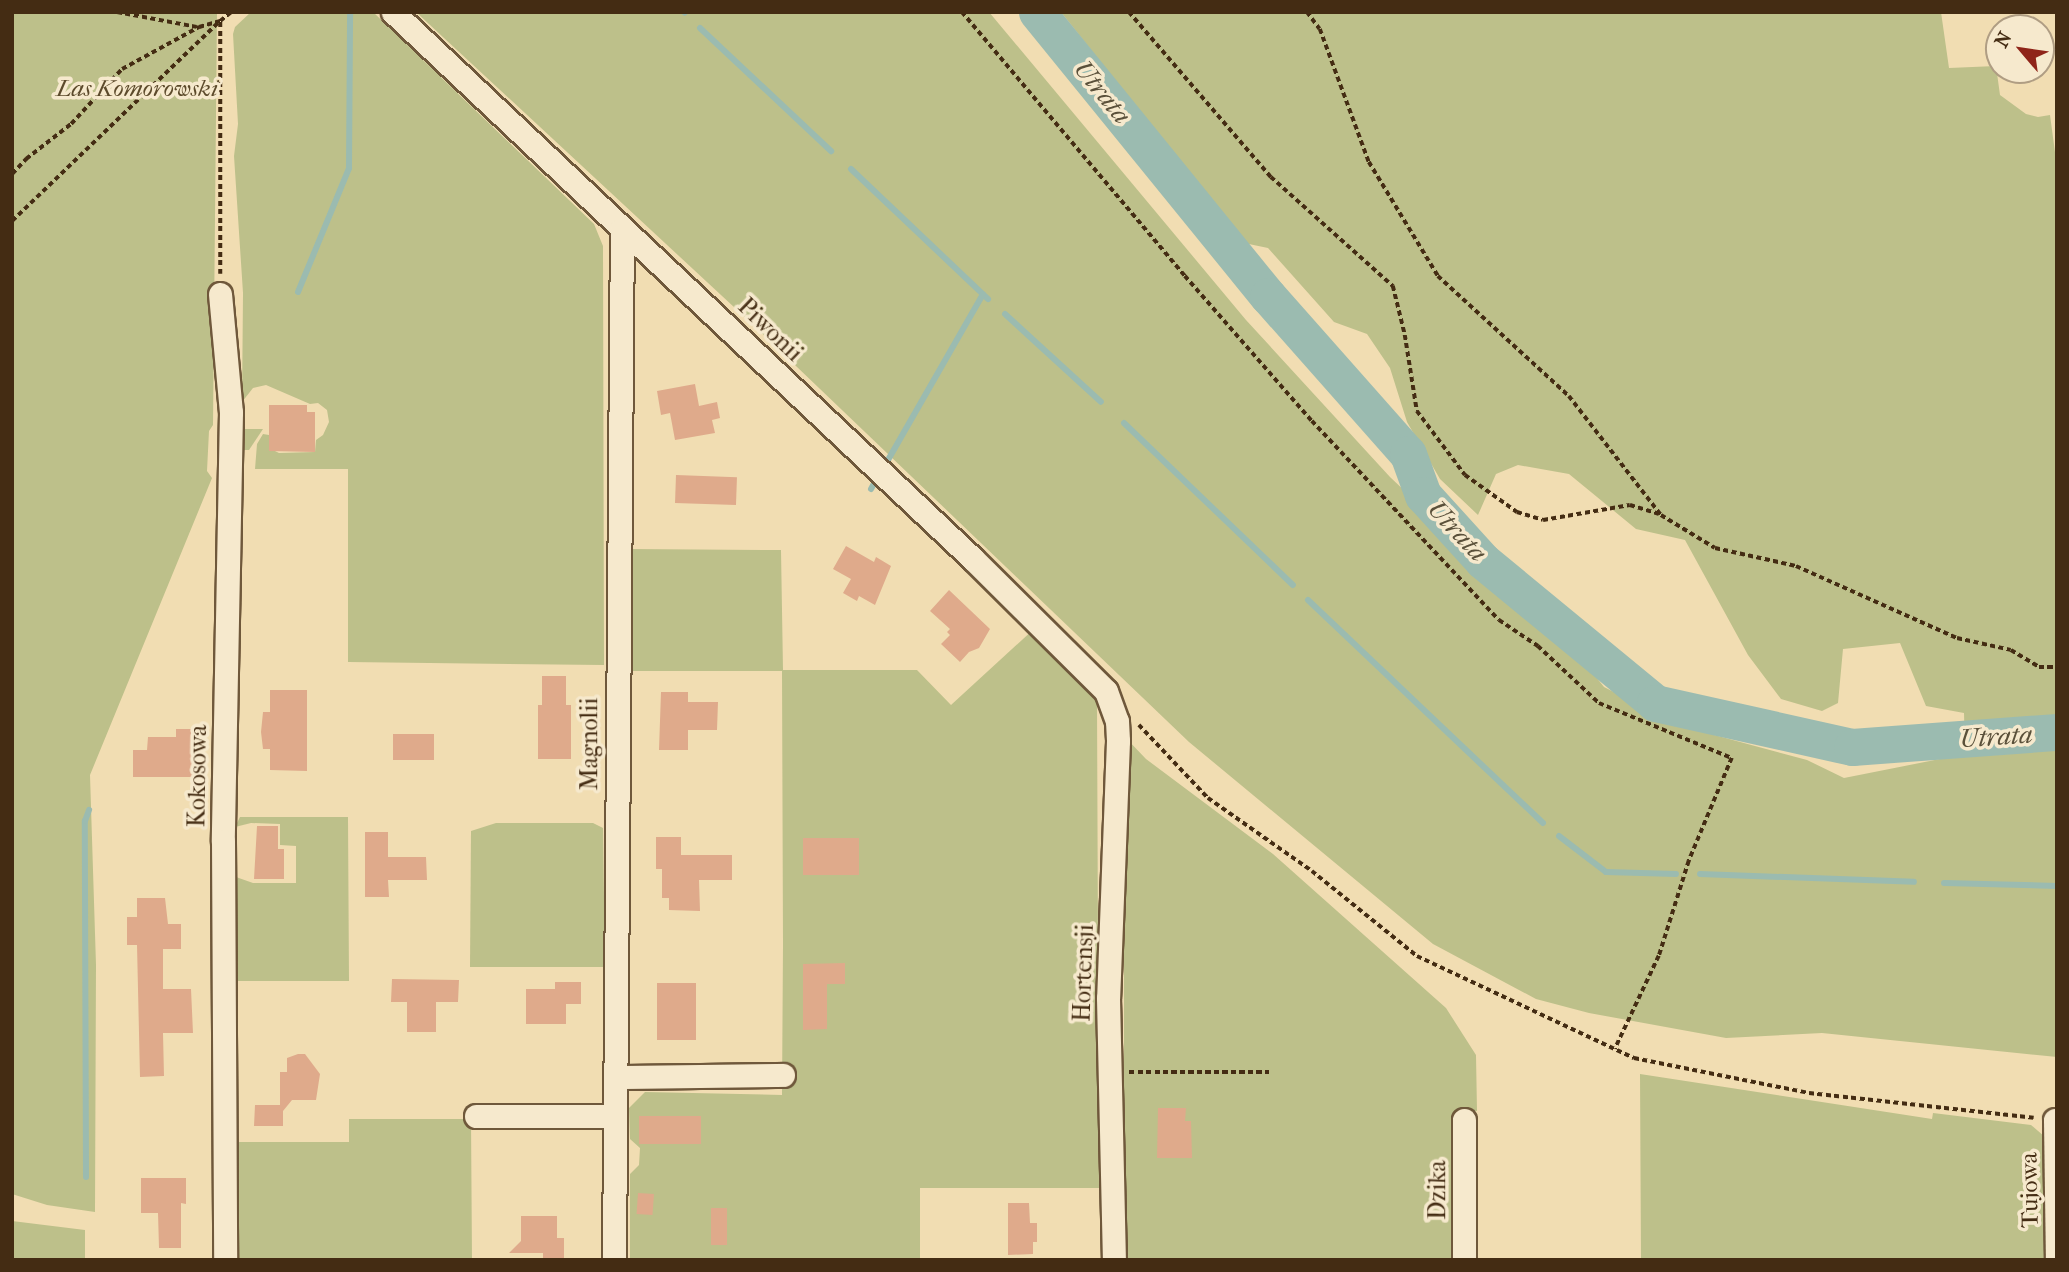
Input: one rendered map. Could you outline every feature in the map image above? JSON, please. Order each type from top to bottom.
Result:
[{"type":"street","name":"Piwonii","points":[[393,12],[963,549],[1106,691]]},
{"type":"street","name":"Magnolii","points":[[614,1260],[622,229]]},
{"type":"street","name":"Kokosowa","points":[[220,294],[231,412],[223,841],[225,1260]]},
{"type":"street","name":"Hortensji","points":[[1106,691],[1117,721],[1118,741],[1108,998],[1114,1260]]},
{"type":"street","points":[[617,1077],[783,1075]]},
{"type":"street","points":[[476,1116],[614,1115]]},
{"type":"street","name":"Dzika","points":[[1464,1120],[1464,1260]]},
{"type":"street","name":"Tujowa","points":[[2055,1120],[2057,1260]]},
{"type":"path","points":[[117,12],[199,27]]},
{"type":"path","points":[[12,221],[231,12]]},
{"type":"path","points":[[962,12],[1312,421],[1499,620],[1538,646],[1599,703],[1732,758],[1689,860],[1659,956],[1615,1049]]},
{"type":"path","points":[[1129,12],[1271,177],[1393,286],[1405,335],[1417,411],[1465,475],[1517,512],[1543,520],[1630,505],[1661,515],[1715,548],[1796,566],[1956,638],[2011,650],[2039,667],[2057,667]]},
{"type":"path","points":[[1307,12],[1320,29],[1369,162],[1438,276],[1569,396],[1661,515]]},
{"type":"path","points":[[12,174],[26,159],[71,124],[122,69],[199,27],[220,21]]},
{"type":"path","points":[[220,21],[220,294]]},
{"type":"path","points":[[1134,720],[1208,798],[1312,871],[1417,956],[1634,1058],[1809,1093],[2055,1120]]},
{"type":"path","points":[[1109,1072],[1269,1072]]},
{"type":"green space","name":"Las Komorowski","points":[[12,12],[217,12],[213,425],[209,431],[207,471],[212,478],[90,775],[96,965],[95,1212],[47,1205],[12,1194]]},
{"type":"green space","points":[[251,12],[373,12],[594,224],[603,246],[604,665],[348,662],[348,469],[255,469],[257,444],[263,434],[269,435],[273,450],[279,453],[315,452],[316,440],[323,435],[329,422],[327,410],[318,403],[310,404],[266,385],[253,388],[242,402],[243,293],[234,156],[238,124],[233,34],[235,27]]},
{"type":"green space","points":[[416,12],[989,12],[1246,320],[1390,477],[1580,657],[1604,687],[1681,726],[1807,760],[1844,778],[1965,754],[1964,713],[1926,706],[1900,643],[1843,649],[1838,703],[1822,711],[1781,699],[1748,655],[1685,540],[1636,529],[1569,474],[1518,465],[1496,474],[1478,515],[1440,479],[1407,422],[1390,368],[1367,334],[1334,322],[1268,248],[1244,243],[1061,12],[1941,12],[1949,68],[1985,66],[1985,84],[1998,84],[2000,95],[2026,114],[2038,117],[2050,115],[2057,167],[2057,1057],[1822,1033],[1726,1038],[1589,1013],[1536,999],[1433,944],[1189,742],[749,321]]},
{"type":"green space","points":[[242,429],[263,429],[249,450],[242,450]]},
{"type":"green space","points":[[629,549],[781,550],[783,670],[917,670],[951,705],[1035,628],[1086,676],[1097,702],[1099,1188],[920,1188],[920,1260],[630,1260],[630,1174],[639,1165],[640,1148],[630,1139],[629,1108],[645,1092],[782,1095],[783,944],[782,671],[629,671]]},
{"type":"green space","points":[[1124,736],[1146,759],[1273,854],[1446,1008],[1476,1055],[1477,1111],[1457,1110],[1456,1260],[1124,1260]]},
{"type":"green space","points":[[240,817],[348,817],[349,981],[236,981],[236,877],[253,883],[296,883],[296,846],[280,845],[280,824],[251,823],[235,827]]},
{"type":"green space","points":[[496,823],[593,823],[603,828],[605,967],[470,967],[471,831]]},
{"type":"green space","points":[[1640,1074],[1932,1119],[1933,1113],[2031,1125],[2045,1137],[2044,1260],[1641,1260]]},
{"type":"green space","points":[[349,1119],[471,1119],[472,1260],[237,1260],[237,1142],[349,1142]]},
{"type":"green space","points":[[12,1221],[85,1230],[85,1260],[12,1260]]},
{"type":"building","points":[[695,384],[699,406],[717,402],[720,418],[712,420],[715,433],[675,440],[670,413],[661,415],[657,391]]},
{"type":"building","points":[[269,405],[307,405],[307,412],[315,412],[315,452],[269,451]]},
{"type":"building","points":[[676,475],[737,477],[736,505],[675,503]]},
{"type":"building","points":[[846,546],[874,562],[876,557],[891,566],[875,605],[859,596],[857,601],[843,593],[851,579],[833,569]]},
{"type":"building","points":[[949,590],[990,629],[979,648],[969,652],[960,662],[941,644],[950,635],[947,632],[950,629],[930,611]]},
{"type":"building","points":[[542,676],[566,676],[566,705],[571,705],[571,759],[538,759],[538,705],[542,705]]},
{"type":"building","points":[[270,690],[307,690],[307,771],[270,770],[270,749],[263,749],[261,732],[263,712],[270,712]]},
{"type":"building","points":[[661,692],[688,692],[688,702],[718,702],[717,730],[688,730],[688,750],[659,750]]},
{"type":"building","points":[[176,729],[198,729],[198,777],[133,777],[133,750],[147,750],[148,737],[176,737]]},
{"type":"building","points":[[393,734],[434,734],[434,760],[393,760]]},
{"type":"building","points":[[257,826],[278,826],[278,849],[284,849],[284,879],[254,879]]},
{"type":"building","points":[[365,832],[388,832],[388,857],[426,857],[427,880],[388,880],[389,897],[365,897]]},
{"type":"building","points":[[656,837],[681,837],[681,855],[732,855],[732,880],[699,880],[700,911],[669,910],[669,898],[662,898],[662,869],[656,869]]},
{"type":"building","points":[[803,838],[859,838],[859,875],[803,875]]},
{"type":"building","points":[[137,898],[165,898],[168,924],[181,924],[181,949],[163,949],[163,989],[191,989],[193,1033],[163,1033],[164,1076],[140,1077],[137,945],[127,945],[127,917],[137,917]]},
{"type":"building","points":[[845,963],[845,984],[827,984],[827,1029],[803,1030],[803,964]]},
{"type":"building","points":[[392,979],[459,980],[458,1002],[436,1002],[436,1032],[407,1032],[407,1002],[391,1002]]},
{"type":"building","points":[[555,982],[581,982],[581,1004],[566,1004],[566,1024],[526,1024],[526,989],[555,989]]},
{"type":"building","points":[[657,983],[696,983],[696,1040],[657,1040]]},
{"type":"building","points":[[305,1054],[320,1074],[316,1100],[292,1100],[283,1111],[283,1126],[254,1126],[255,1105],[280,1105],[280,1072],[287,1072],[287,1058]]},
{"type":"building","points":[[1158,1108],[1186,1108],[1185,1121],[1191,1121],[1192,1158],[1157,1158]]},
{"type":"building","points":[[639,1116],[701,1116],[701,1144],[639,1144]]},
{"type":"building","points":[[141,1178],[186,1178],[186,1204],[181,1203],[181,1248],[159,1248],[158,1213],[141,1213]]},
{"type":"building","points":[[638,1193],[654,1194],[652,1215],[637,1214]]},
{"type":"building","points":[[1008,1203],[1029,1203],[1030,1223],[1037,1223],[1037,1242],[1033,1242],[1033,1254],[1008,1255]]},
{"type":"building","points":[[711,1208],[727,1208],[727,1245],[711,1245]]},
{"type":"building","points":[[521,1216],[557,1216],[557,1238],[564,1238],[564,1258],[543,1258],[543,1253],[509,1253],[521,1241]]},
{"type":"waterway","points":[[298,292],[349,168],[350,12]]},
{"type":"waterway","name":"Utrata","points":[[1037,12],[1268,296],[1408,454],[1423,495],[1483,561],[1655,703],[1852,747],[2057,732]]},
{"type":"waterway","points":[[700,28],[831,151]]},
{"type":"waterway","points":[[851,169],[988,299]]},
{"type":"waterway","points":[[888,460],[983,294]]},
{"type":"waterway","points":[[1005,314],[1101,402]]},
{"type":"waterway","points":[[1124,423],[1293,585]]},
{"type":"waterway","points":[[871,489],[876,480]]},
{"type":"waterway","points":[[1308,600],[1543,823]]},
{"type":"waterway","points":[[86,1177],[85,821],[89,810]]},
{"type":"waterway","points":[[1559,836],[1606,872],[1676,874]]},
{"type":"waterway","points":[[1700,874],[1914,882]]},
{"type":"waterway","points":[[1944,883],[2057,886]]}]
